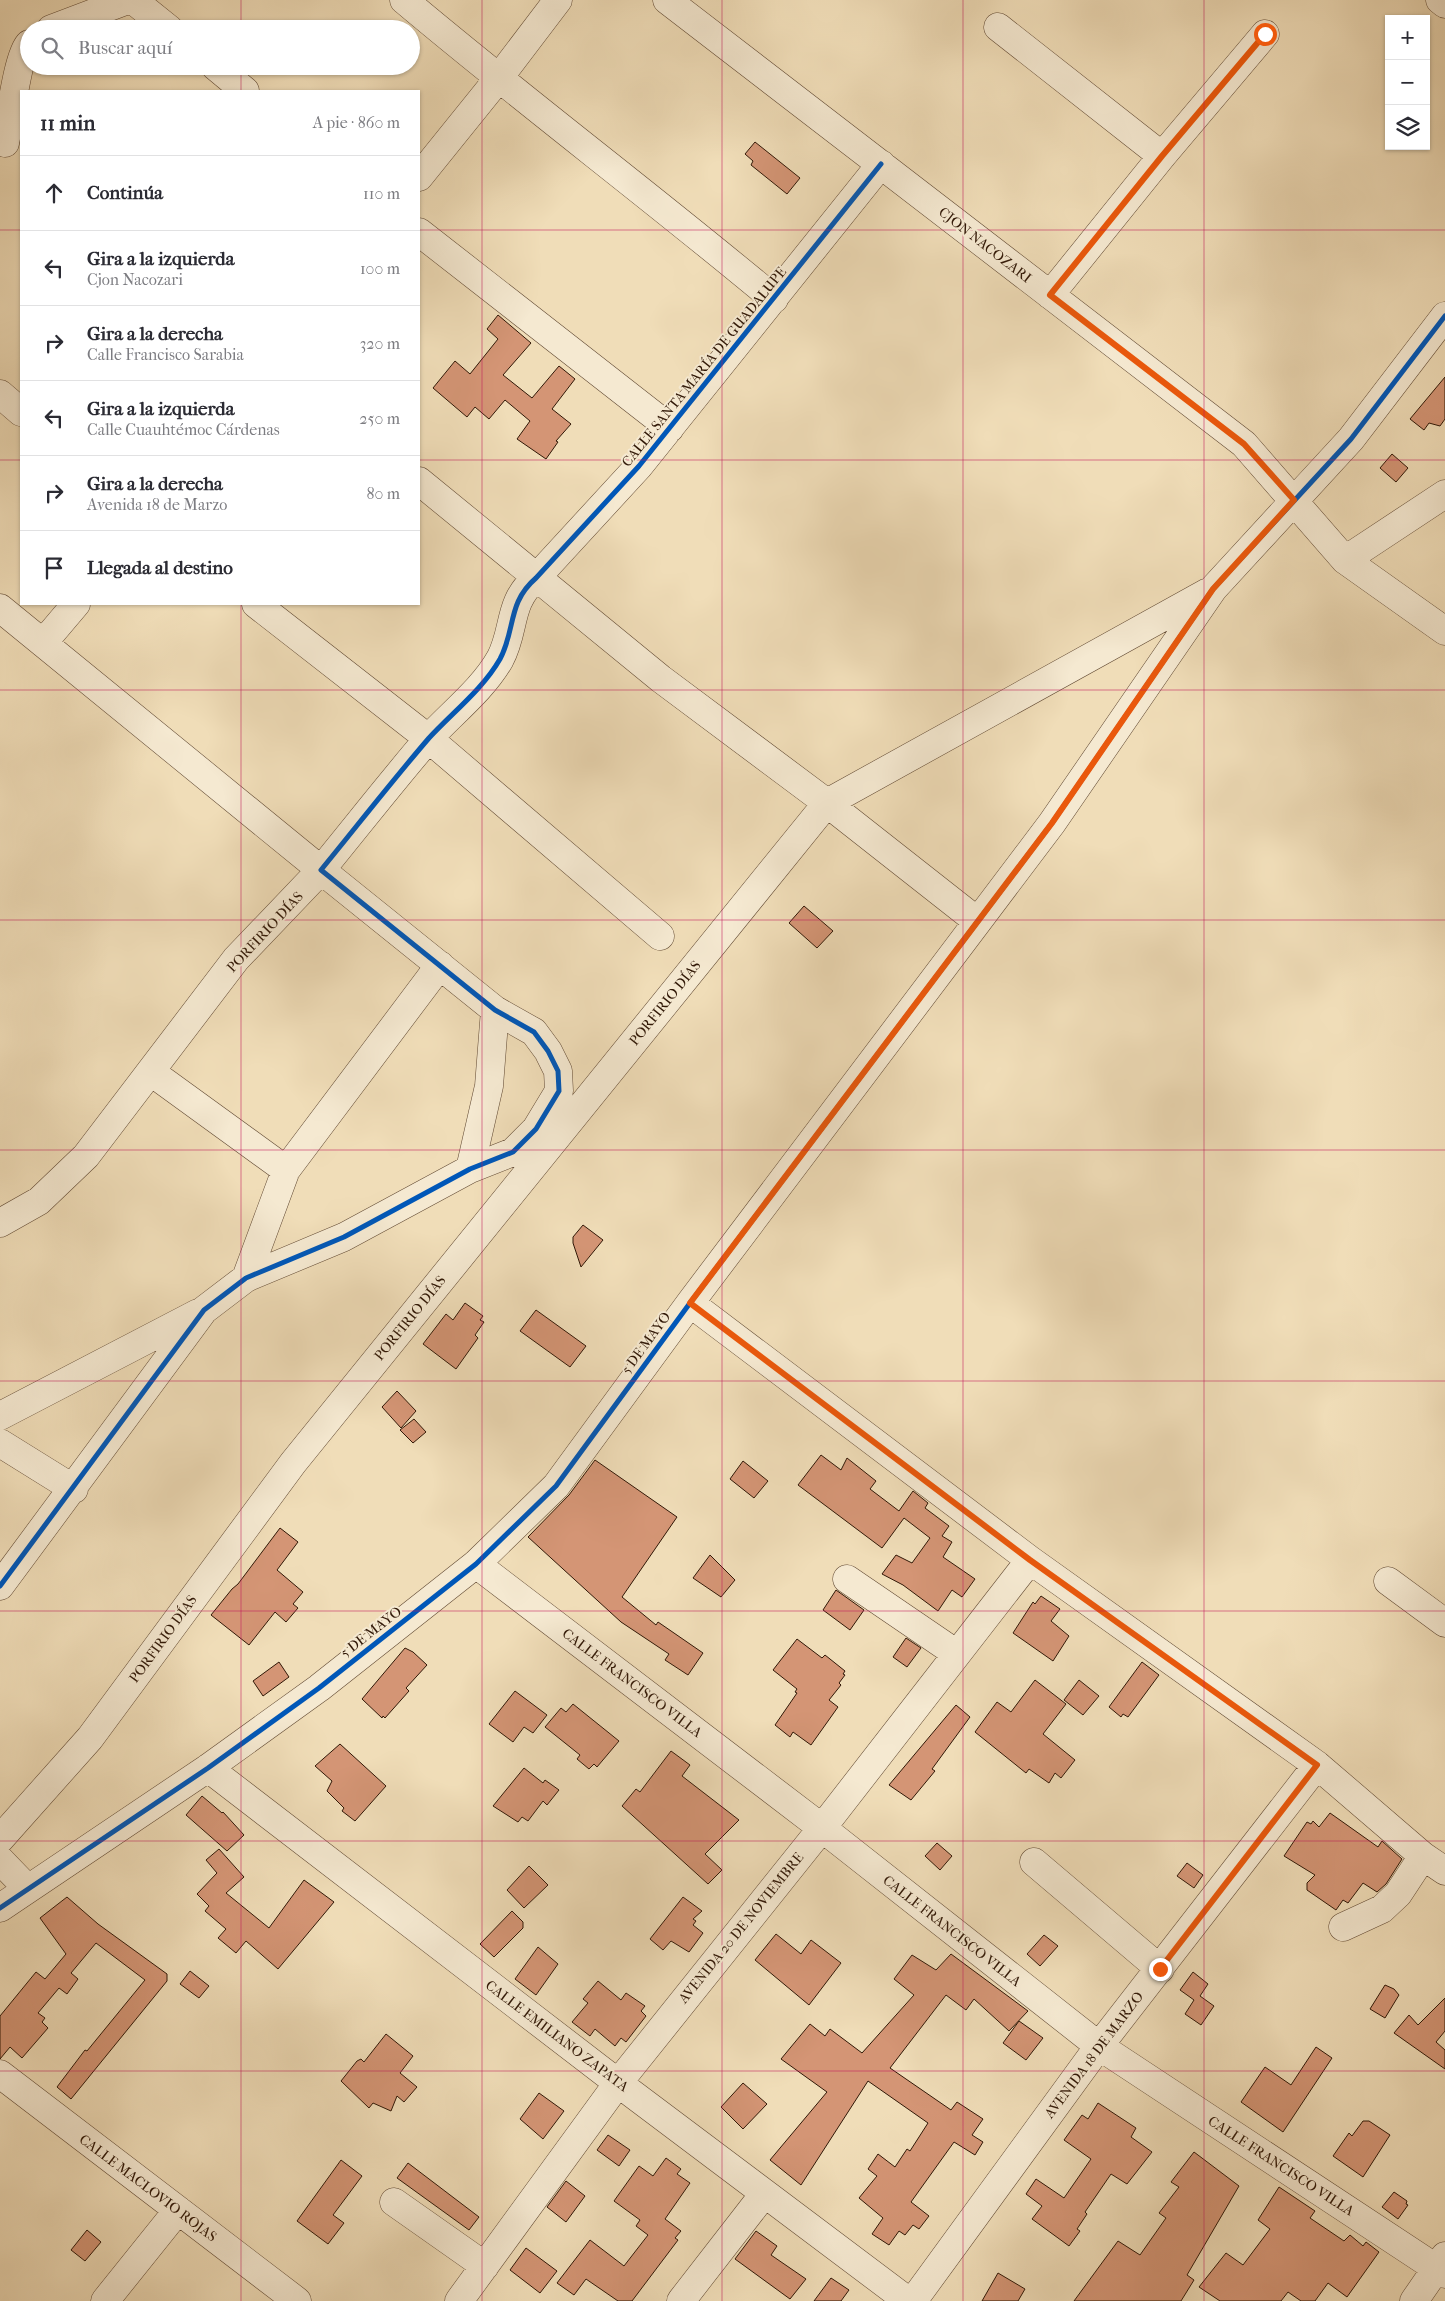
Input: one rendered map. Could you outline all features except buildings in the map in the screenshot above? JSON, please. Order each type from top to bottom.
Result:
[{"type":"street","points":[[75,20],[128,0]]},
{"type":"street","points":[[133,0],[158,20]]},
{"type":"street","points":[[404,0],[498,79],[683,224],[774,299]]},
{"type":"street","points":[[420,176],[498,79],[558,0]]},
{"type":"street","name":"CJON NACOZARI","points":[[667,0],[1244,444],[1345,560],[1445,631]]},
{"type":"street","points":[[1440,0],[1445,4]]},
{"type":"street","points":[[998,27],[1162,156]]},
{"type":"street","points":[[1050,295],[1162,156],[1265,34]]},
{"type":"street","points":[[9,146],[20,67]]},
{"type":"street","points":[[226,75],[244,90]]},
{"type":"street","name":"CALLE SANTA MARÍA DE GUADALUPE","points":[[429,739],[480,686],[500,658],[516,602],[524,588],[536,578],[639,466],[881,164]]},
{"type":"street","points":[[420,233],[670,428]]},
{"type":"street","points":[[827,803],[1213,589],[1351,439],[1444,319]]},
{"type":"street","points":[[0,394],[20,411]]},
{"type":"street","points":[[420,482],[662,679],[827,803],[977,922]]},
{"type":"street","points":[[1345,560],[1445,494]]},
{"type":"street","name":"5 DE MAYO","points":[[0,1908],[208,1768],[319,1688],[476,1564],[556,1486],[690,1303],[1052,823],[1213,589]]},
{"type":"street","points":[[43,643],[75,605]]},
{"type":"street","points":[[257,605],[429,739],[660,936]]},
{"type":"street","points":[[0,608],[316,876],[440,965],[494,1010],[534,1032],[548,1051],[558,1071],[558,1091],[536,1129],[513,1152],[470,1169],[344,1237],[246,1278],[204,1310],[0,1416]]},
{"type":"street","name":"PORFIRIO DÍAS","points":[[0,1222],[39,1201],[86,1156],[236,960],[316,876],[429,739]]},
{"type":"street","name":"PORFIRIO DÍAS","points":[[0,1839],[90,1738],[293,1463],[827,803]]},
{"type":"street","points":[[246,1278],[286,1170],[440,965]]},
{"type":"street","points":[[470,1169],[489,1086],[494,1010]]},
{"type":"street","points":[[151,1072],[286,1170]]},
{"type":"street","points":[[690,1303],[1030,1560],[1317,1765],[1434,1864],[1382,1909],[1343,1926]]},
{"type":"street","points":[[0,1586],[74,1489],[204,1310]]},
{"type":"street","points":[[0,1443],[74,1489]]},
{"type":"street","name":"AVENIDA 20 DE NOVIEMBRE","points":[[459,2301],[618,2083],[822,1828],[1030,1560]]},
{"type":"street","name":"CALLE FRANCISCO VILLA","points":[[476,1564],[822,1828],[1099,2046],[1442,2266]]},
{"type":"street","points":[[847,1579],[957,1654]]},
{"type":"street","points":[[1388,1581],[1445,1623]]},
{"type":"street","name":"AVENIDA 18 DE MARZO","points":[[913,2301],[1099,2046],[1317,1765]]},
{"type":"street","name":"CALLE EMILIANO ZAPATA","points":[[208,1768],[618,2083],[908,2301]]},
{"type":"street","points":[[0,1860],[28,1889]]},
{"type":"street","points":[[1034,1862],[1160,1969]]},
{"type":"street","name":"CALLE MACLOVIO ROJAS","points":[[0,2074],[297,2301]]},
{"type":"street","points":[[681,2301],[764,2194]]},
{"type":"street","points":[[394,2202],[485,2266]]},
{"type":"street","points":[[105,2301],[178,2210]]},
{"type":"street","points":[[1414,2301],[1442,2266]]},
{"type":"cycle path","points":[[0,1586],[204,1310],[246,1278],[344,1237],[470,1169],[513,1152],[536,1129],[559,1091],[558,1071],[548,1051],[534,1032],[495,1010],[321,870],[429,738],[476,691],[493,670],[505,648],[516,607],[527,587],[639,466],[881,164]]},
{"type":"cycle path","points":[[0,1908],[208,1768],[319,1688],[476,1564],[556,1486],[690,1303],[1052,823],[1213,589],[1351,439],[1445,316]]},
{"type":"route","points":[[1160,1969],[1317,1765],[1030,1560],[690,1303],[1052,823],[1213,589],[1294,500],[1244,444],[1050,295],[1162,156],[1265,34]]}]
